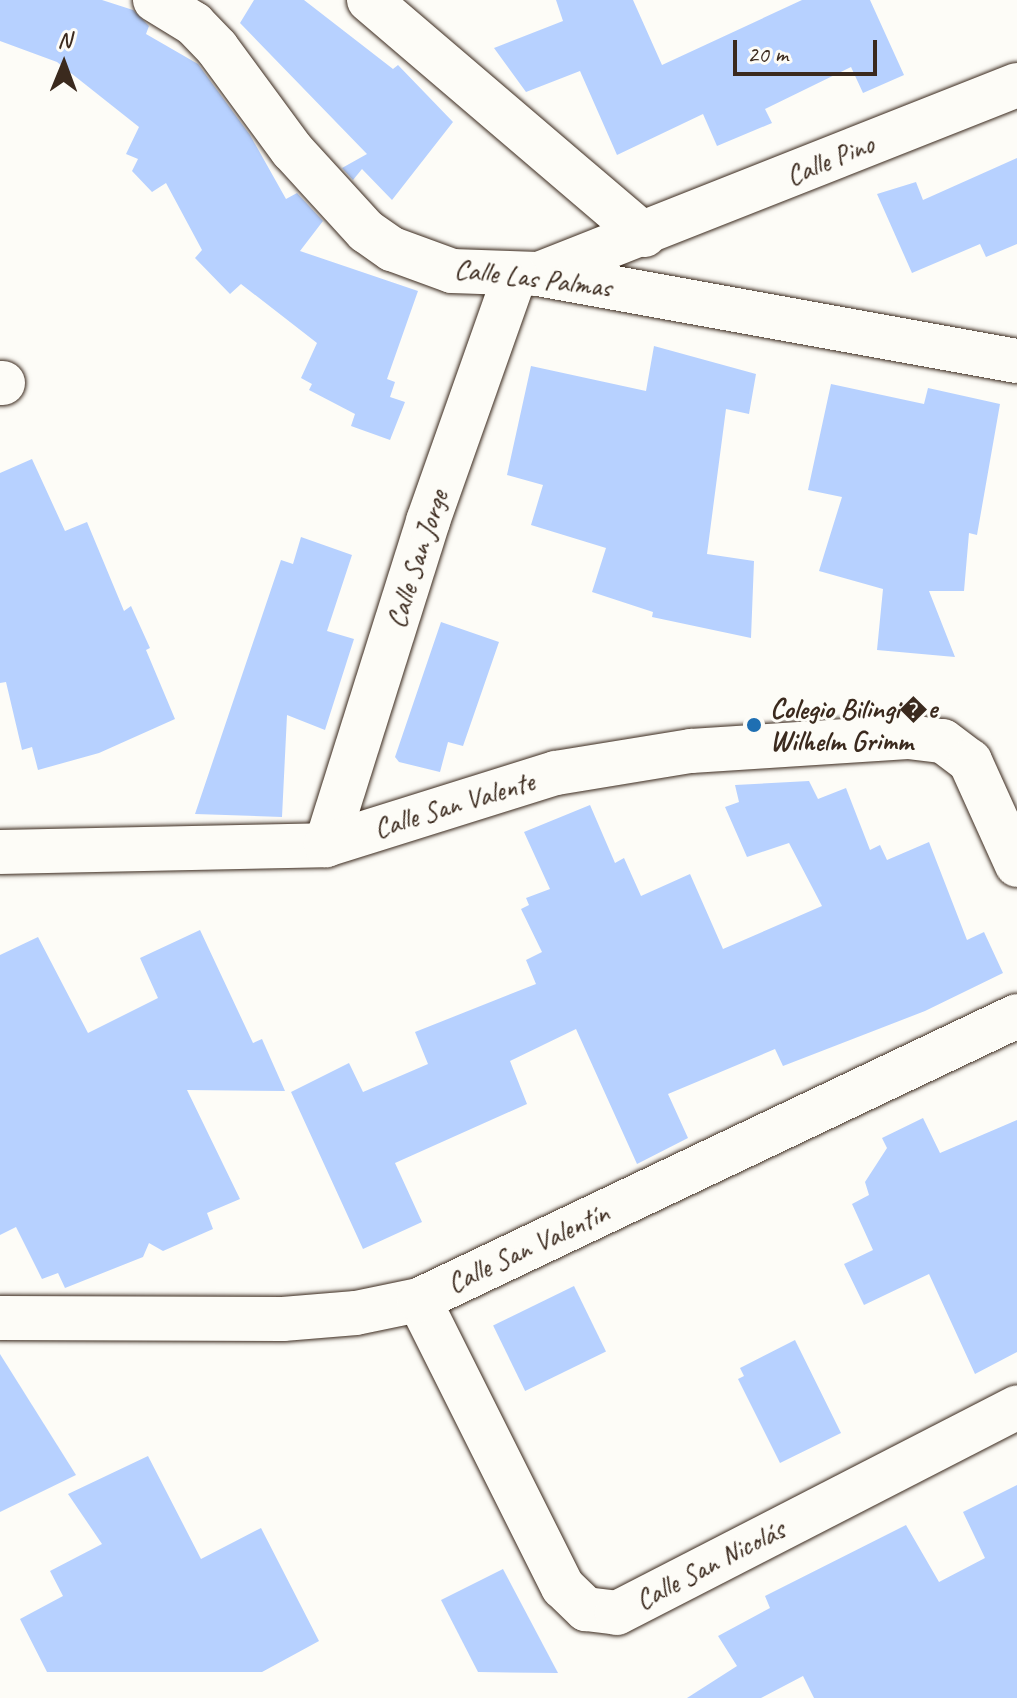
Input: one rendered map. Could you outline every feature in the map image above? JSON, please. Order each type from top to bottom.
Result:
[{"type":"street","name":"Calle Las Palmas","points":[[155,0],[194,24],[217,48],[292,150],[366,231],[392,249],[452,271],[526,275],[1017,361]]},
{"type":"street","points":[[369,0],[644,235]]},
{"type":"street","name":"Calle Pino","points":[[526,275],[644,235],[1017,85]]},
{"type":"street","name":"Calle San Jorge","points":[[326,845],[428,521],[526,275]]},
{"type":"street","name":"Calle San Valente","points":[[0,852],[326,845],[556,773],[691,751],[908,737],[943,741],[970,761],[1017,865]]},
{"type":"street","name":"Calle San Valentín","points":[[0,1318],[283,1319],[356,1313],[419,1300],[1017,1016]]},
{"type":"street","name":"Calle San Nicolás","points":[[419,1300],[563,1587],[586,1609],[617,1613],[1017,1407]]},
{"type":"building","points":[[0,0],[102,0],[133,10],[149,26],[146,34],[198,64],[250,135],[286,199],[297,193],[323,221],[300,251],[418,291],[387,379],[395,382],[390,397],[405,402],[390,440],[351,426],[355,414],[309,390],[312,384],[301,378],[317,343],[241,284],[230,294],[195,258],[202,250],[166,183],[152,192],[132,171],[138,159],[126,154],[139,127],[57,62],[0,41]]},
{"type":"building","points":[[254,0],[304,0],[393,69],[398,65],[453,122],[392,200],[362,169],[353,180],[342,168],[367,154],[240,23]]},
{"type":"building","points":[[556,0],[633,0],[662,65],[802,0],[870,0],[904,75],[863,93],[851,67],[765,109],[772,123],[717,146],[703,114],[617,155],[580,71],[526,92],[494,48],[563,21]]},
{"type":"building","points":[[1017,158],[1017,244],[986,257],[980,244],[912,273],[877,194],[916,182],[923,200]]},
{"type":"building","points":[[654,346],[756,374],[749,414],[726,409],[707,554],[754,561],[751,638],[652,617],[653,612],[592,592],[606,548],[531,525],[543,485],[507,475],[531,366],[646,391]]},
{"type":"building","points":[[831,384],[924,404],[928,388],[1000,404],[977,535],[969,533],[964,591],[929,591],[955,657],[877,650],[883,589],[819,571],[842,497],[808,490]]},
{"type":"building","points":[[32,459],[65,531],[87,522],[124,611],[131,606],[150,648],[146,650],[175,719],[99,753],[38,770],[32,747],[22,750],[6,682],[0,683],[0,473]]},
{"type":"building","points":[[301,537],[352,555],[327,631],[354,639],[325,730],[287,715],[282,817],[195,814],[281,560],[293,564]]},
{"type":"building","points":[[441,622],[499,642],[463,746],[448,742],[440,772],[399,762],[395,757]]},
{"type":"building","points":[[809,781],[818,799],[846,788],[870,850],[880,845],[887,860],[929,842],[967,940],[984,932],[1003,973],[925,1011],[783,1066],[775,1049],[668,1094],[688,1138],[637,1164],[576,1029],[510,1061],[527,1104],[395,1163],[422,1222],[363,1249],[291,1092],[349,1063],[363,1092],[428,1064],[415,1032],[536,984],[526,960],[542,952],[521,909],[529,905],[526,898],[550,889],[524,832],[590,805],[615,863],[624,858],[641,896],[690,874],[723,949],[822,906],[789,843],[747,857],[725,807],[739,802],[735,785]]},
{"type":"building","points":[[200,930],[253,1043],[262,1039],[285,1091],[187,1090],[240,1199],[207,1213],[213,1229],[163,1251],[149,1243],[143,1257],[65,1288],[58,1273],[42,1279],[16,1227],[0,1235],[0,955],[38,937],[88,1033],[158,998],[140,958]]},
{"type":"building","points":[[923,1118],[940,1153],[1017,1120],[1017,1352],[975,1374],[929,1274],[864,1305],[844,1264],[873,1250],[852,1204],[869,1195],[865,1182],[887,1148],[882,1138]]},
{"type":"building","points":[[574,1286],[606,1352],[525,1391],[493,1325]]},
{"type":"building","points":[[795,1340],[841,1433],[780,1463],[738,1379],[744,1376],[740,1368]]},
{"type":"building","points":[[0,1354],[76,1475],[0,1512]]},
{"type":"building","points":[[148,1456],[201,1559],[261,1528],[319,1641],[262,1672],[47,1672],[20,1619],[63,1596],[50,1571],[102,1544],[68,1494]]},
{"type":"building","points":[[1017,1485],[1017,1698],[814,1698],[803,1676],[761,1698],[687,1698],[737,1666],[718,1636],[770,1608],[765,1596],[906,1525],[939,1582],[985,1558],[963,1512]]},
{"type":"building","points":[[503,1569],[558,1673],[478,1672],[441,1600]]},
{"type":"place","name":"Colegio Bilingi�e Wilhelm Grimm","points":[[754,725]]}]
